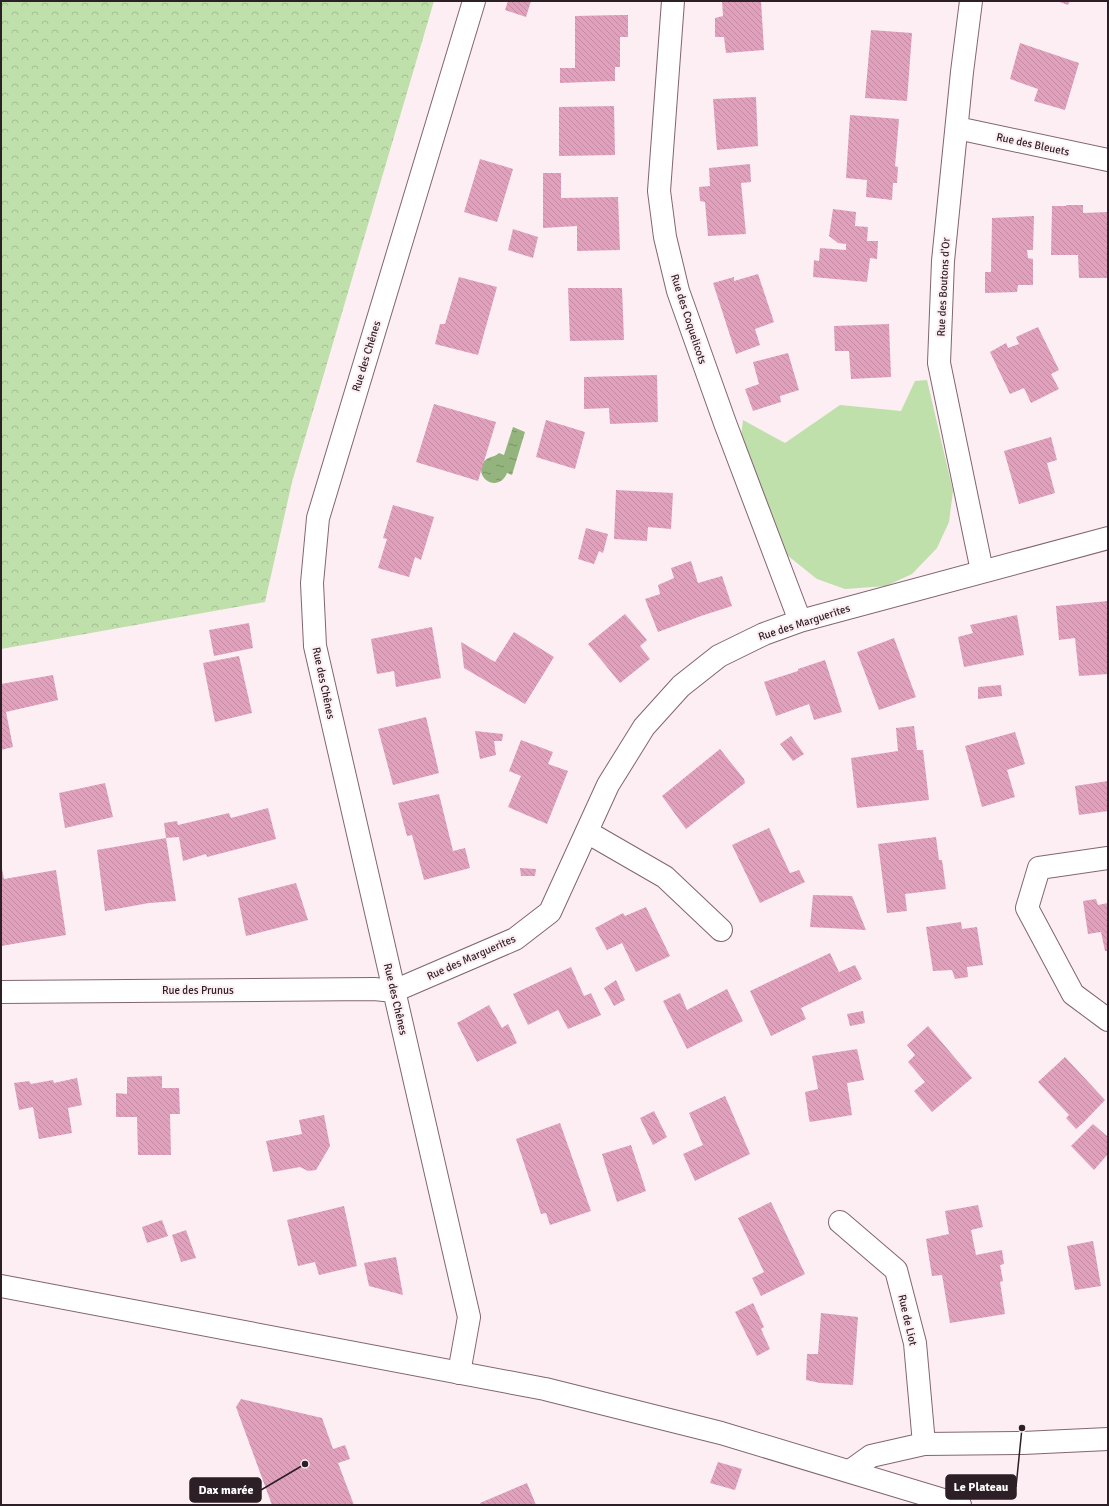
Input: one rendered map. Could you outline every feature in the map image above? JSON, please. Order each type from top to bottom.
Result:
[{"type":"street","name":"Rue des Chênes","points":[[459,1373],[468,1317],[315,646],[312,582],[318,518],[474,1]]},
{"type":"street","name":"Rue des Coquelicots","points":[[673,1],[659,191],[665,238],[678,291],[725,423],[800,621]]},
{"type":"street","name":"Rue des Boutons d'Or","points":[[971,1],[962,72],[943,261],[939,364],[982,571]]},
{"type":"street","name":"Rue des Bleuets","points":[[957,128],[1108,160]]},
{"type":"street","name":"Rue des Marguerites","points":[[394,991],[515,939],[550,912],[608,785],[644,727],[681,686],[719,656],[764,634],[800,621],[1108,538]]},
{"type":"street","points":[[587,832],[665,877],[720,930]]},
{"type":"street","points":[[1108,858],[1039,868],[1027,908],[1072,994],[1108,1020]]},
{"type":"street","name":"Rue des Prunus","points":[[1,992],[374,989],[394,991]]},
{"type":"street","name":"Rue de Liot","points":[[840,1222],[896,1270],[915,1343],[924,1444]]},
{"type":"street","points":[[1,1286],[545,1390],[641,1412],[721,1433],[960,1505]]},
{"type":"street","points":[[850,1471],[871,1456],[924,1444],[1023,1443],[1108,1439]]},
{"type":"green space","points":[[1,1],[434,1],[292,482],[265,602],[1,649]]},
{"type":"green space","points":[[927,380],[953,491],[949,522],[937,548],[912,574],[886,586],[845,589],[817,579],[787,555],[741,436],[743,420],[785,443],[840,405],[901,411],[915,381]]},
{"type":"water","points":[[513,427],[525,432],[512,475],[507,473],[499,482],[489,482],[482,474],[481,469],[483,463],[486,459],[499,453],[504,455]]},
{"type":"building","points":[[508,1],[531,1],[526,17],[505,10]]},
{"type":"building","points":[[722,1],[761,1],[764,50],[726,53],[724,37],[715,37],[715,18],[723,16]]},
{"type":"building","points":[[1057,1],[1070,1],[1068,5]]},
{"type":"building","points":[[628,15],[628,37],[620,37],[620,67],[615,67],[615,81],[560,83],[560,68],[575,68],[575,16]]},
{"type":"building","points":[[871,30],[912,33],[907,101],[865,98]]},
{"type":"building","points":[[1020,43],[1079,63],[1065,110],[1034,101],[1038,89],[1010,79]]},
{"type":"building","points":[[756,97],[758,146],[717,150],[713,99]]},
{"type":"building","points":[[614,106],[615,155],[559,156],[559,107]]},
{"type":"building","points":[[850,115],[899,119],[895,166],[898,167],[897,183],[893,183],[892,200],[866,197],[867,180],[846,178]]},
{"type":"building","points":[[480,159],[513,169],[497,222],[464,212]]},
{"type":"building","points":[[750,164],[751,182],[741,183],[746,234],[708,236],[705,202],[700,201],[699,187],[710,186],[709,168]]},
{"type":"building","points":[[543,173],[561,173],[561,198],[618,197],[620,250],[577,251],[577,226],[543,228]]},
{"type":"building","points":[[1083,205],[1083,213],[1108,212],[1108,278],[1079,278],[1078,255],[1051,255],[1052,206]]},
{"type":"building","points":[[833,209],[856,212],[855,226],[868,227],[867,241],[878,241],[877,259],[870,258],[867,282],[813,277],[814,260],[819,261],[820,248],[846,250],[846,244],[838,243],[829,236]]},
{"type":"building","points":[[1034,216],[1033,250],[1027,250],[1028,258],[1033,259],[1033,285],[1018,285],[1017,292],[985,293],[985,272],[991,272],[992,218]]},
{"type":"building","points":[[513,229],[538,237],[533,258],[508,250]]},
{"type":"building","points":[[758,274],[774,322],[755,329],[760,345],[736,354],[713,283],[734,277],[734,281]]},
{"type":"building","points":[[459,277],[497,287],[478,355],[435,344],[440,324],[445,324]]},
{"type":"building","points":[[568,288],[622,288],[624,340],[570,341]]},
{"type":"building","points":[[889,324],[891,377],[851,379],[849,351],[835,351],[834,326]]},
{"type":"building","points":[[1038,327],[1059,370],[1051,374],[1059,389],[1031,403],[1024,388],[1010,394],[990,352],[1006,343],[1008,348],[1019,344],[1016,337]]},
{"type":"building","points":[[788,353],[799,390],[780,396],[781,402],[753,411],[745,389],[759,384],[753,362]]},
{"type":"building","points":[[657,375],[658,422],[610,424],[609,408],[584,409],[584,377]]},
{"type":"building","points":[[434,404],[496,422],[478,481],[416,462]]},
{"type":"building","points":[[546,420],[585,432],[575,469],[536,457]]},
{"type":"building","points":[[1051,437],[1057,460],[1047,463],[1055,493],[1019,504],[1004,451]]},
{"type":"building","points":[[616,490],[673,493],[671,529],[648,527],[647,541],[614,539]]},
{"type":"building","points":[[393,505],[434,517],[421,560],[415,557],[409,577],[378,568],[387,539],[383,538]]},
{"type":"building","points":[[586,528],[608,534],[603,553],[599,551],[594,564],[578,559]]},
{"type":"building","points":[[691,561],[698,583],[722,576],[732,606],[658,632],[645,599],[660,594],[658,585],[674,578],[671,568]]},
{"type":"building","points":[[1108,601],[1108,674],[1079,676],[1075,638],[1059,640],[1056,606]]},
{"type":"building","points":[[625,614],[647,640],[640,646],[650,659],[620,683],[588,644]]},
{"type":"building","points":[[1017,615],[1024,655],[964,667],[958,637],[973,633],[970,625]]},
{"type":"building","points":[[249,623],[253,648],[214,656],[209,630]]},
{"type":"building","points":[[432,627],[441,678],[396,687],[394,671],[377,674],[371,639]]},
{"type":"building","points":[[514,632],[554,657],[525,704],[464,668],[461,642],[495,662]]},
{"type":"building","points":[[894,638],[916,697],[879,710],[857,652]]},
{"type":"building","points":[[239,656],[252,713],[215,722],[203,663]]},
{"type":"building","points":[[825,660],[842,712],[814,720],[809,704],[776,716],[764,682]]},
{"type":"building","points":[[53,675],[58,700],[6,712],[13,747],[1,750],[1,684]]},
{"type":"building","points":[[1001,685],[1002,696],[978,699],[978,687]]},
{"type":"building","points":[[426,717],[439,773],[393,785],[378,729]]},
{"type":"building","points":[[914,726],[917,750],[923,750],[929,800],[857,808],[851,758],[898,751],[896,728]]},
{"type":"building","points":[[475,731],[503,734],[502,741],[494,741],[496,755],[480,759]]},
{"type":"building","points":[[1015,732],[1025,764],[1007,770],[1015,797],[982,807],[965,746]]},
{"type":"building","points":[[791,736],[804,754],[793,761],[780,744]]},
{"type":"building","points":[[521,740],[553,752],[548,764],[568,771],[547,824],[508,807],[521,776],[509,771]]},
{"type":"building","points":[[720,749],[744,779],[745,783],[686,829],[662,796]]},
{"type":"building","points":[[1108,781],[1108,811],[1079,815],[1075,786]]},
{"type":"building","points":[[105,783],[113,817],[65,828],[59,793]]},
{"type":"building","points":[[439,794],[453,851],[465,848],[470,868],[424,880],[412,835],[407,836],[398,803]]},
{"type":"building","points":[[268,808],[276,839],[207,857],[206,854],[183,861],[179,837],[166,838],[164,823],[177,821],[178,825],[229,813],[231,818]]},
{"type":"building","points":[[769,828],[790,873],[799,870],[805,882],[760,903],[732,845]]},
{"type":"building","points":[[936,837],[939,860],[942,860],[946,889],[905,894],[907,911],[887,913],[878,844]]},
{"type":"building","points":[[166,838],[176,901],[149,903],[105,911],[97,850]]},
{"type":"building","points":[[1,864],[4,879],[56,870],[66,935],[1,946]]},
{"type":"building","points":[[520,868],[536,869],[535,876],[521,876]]},
{"type":"building","points":[[296,883],[308,920],[246,936],[238,898]]},
{"type":"building","points":[[813,895],[852,896],[866,930],[810,927]]},
{"type":"building","points":[[1096,899],[1098,905],[1108,903],[1108,951],[1105,951],[1101,932],[1088,934],[1083,901]]},
{"type":"building","points":[[646,907],[670,956],[636,972],[622,943],[607,950],[595,928],[623,913],[625,916]]},
{"type":"building","points":[[961,922],[962,929],[977,927],[983,965],[967,967],[968,977],[955,979],[952,970],[933,971],[926,927]]},
{"type":"building","points":[[830,953],[839,972],[855,965],[862,979],[801,1008],[806,1019],[771,1036],[750,991]]},
{"type":"building","points":[[571,967],[584,996],[591,993],[601,1015],[568,1029],[558,1010],[528,1025],[513,994]]},
{"type":"building","points":[[616,980],[625,1000],[614,1006],[604,988]]},
{"type":"building","points":[[727,989],[743,1021],[687,1049],[663,1001],[680,993],[687,1010]]},
{"type":"building","points":[[489,1005],[502,1028],[508,1024],[517,1043],[477,1062],[457,1023]]},
{"type":"building","points":[[863,1011],[865,1023],[850,1026],[847,1014]]},
{"type":"building","points":[[928,1026],[972,1078],[932,1112],[914,1091],[925,1082],[908,1062],[915,1055],[907,1045]]},
{"type":"building","points":[[857,1049],[864,1080],[847,1083],[852,1115],[810,1122],[805,1092],[818,1089],[812,1056]]},
{"type":"building","points":[[1065,1057],[1105,1100],[1076,1129],[1066,1118],[1069,1115],[1038,1082]]},
{"type":"building","points":[[162,1076],[162,1088],[179,1088],[180,1114],[170,1114],[171,1155],[138,1155],[137,1117],[116,1117],[116,1093],[127,1094],[127,1077]]},
{"type":"building","points":[[77,1078],[82,1105],[68,1108],[72,1133],[39,1139],[33,1107],[19,1110],[14,1083],[29,1081],[31,1084],[53,1080],[54,1083]]},
{"type":"building","points":[[725,1096],[750,1154],[695,1181],[683,1154],[703,1145],[689,1113]]},
{"type":"building","points":[[654,1111],[667,1137],[653,1145],[640,1118]]},
{"type":"building","points":[[324,1115],[330,1146],[316,1170],[308,1171],[300,1167],[273,1172],[266,1141],[302,1134],[299,1120]]},
{"type":"building","points":[[560,1123],[591,1211],[550,1225],[546,1213],[541,1214],[516,1139]]},
{"type":"building","points":[[1093,1124],[1108,1137],[1108,1154],[1094,1170],[1071,1146]]},
{"type":"building","points":[[631,1145],[646,1191],[617,1202],[602,1154]]},
{"type":"building","points":[[771,1202],[805,1274],[761,1296],[752,1278],[764,1272],[738,1218]]},
{"type":"building","points":[[978,1205],[983,1227],[971,1230],[976,1255],[1002,1250],[1004,1264],[1000,1265],[1003,1281],[1000,1282],[1005,1314],[950,1323],[942,1275],[932,1276],[926,1239],[949,1234],[945,1211]]},
{"type":"building","points":[[344,1206],[357,1266],[319,1275],[315,1262],[298,1266],[287,1220]]},
{"type":"building","points":[[162,1220],[168,1236],[147,1243],[142,1227]]},
{"type":"building","points":[[186,1230],[196,1258],[181,1262],[172,1235]]},
{"type":"building","points":[[1093,1241],[1101,1286],[1075,1290],[1067,1246]]},
{"type":"building","points":[[396,1257],[403,1295],[369,1286],[364,1263]]},
{"type":"building","points":[[753,1303],[764,1327],[761,1329],[770,1349],[757,1356],[735,1312]]},
{"type":"building","points":[[821,1313],[858,1317],[853,1385],[820,1383],[806,1380],[807,1354],[818,1354]]},
{"type":"building","points":[[241,1399],[322,1418],[333,1449],[345,1445],[350,1459],[338,1463],[354,1505],[272,1505],[236,1407]]},
{"type":"building","points":[[718,1462],[742,1469],[735,1490],[710,1483]]},
{"type":"building","points":[[527,1483],[536,1505],[481,1505],[480,1503]]},
{"type":"place","name":"Le Plateau","points":[[1022,1428]]},
{"type":"place","name":"Dax marée","points":[[305,1464]]}]
